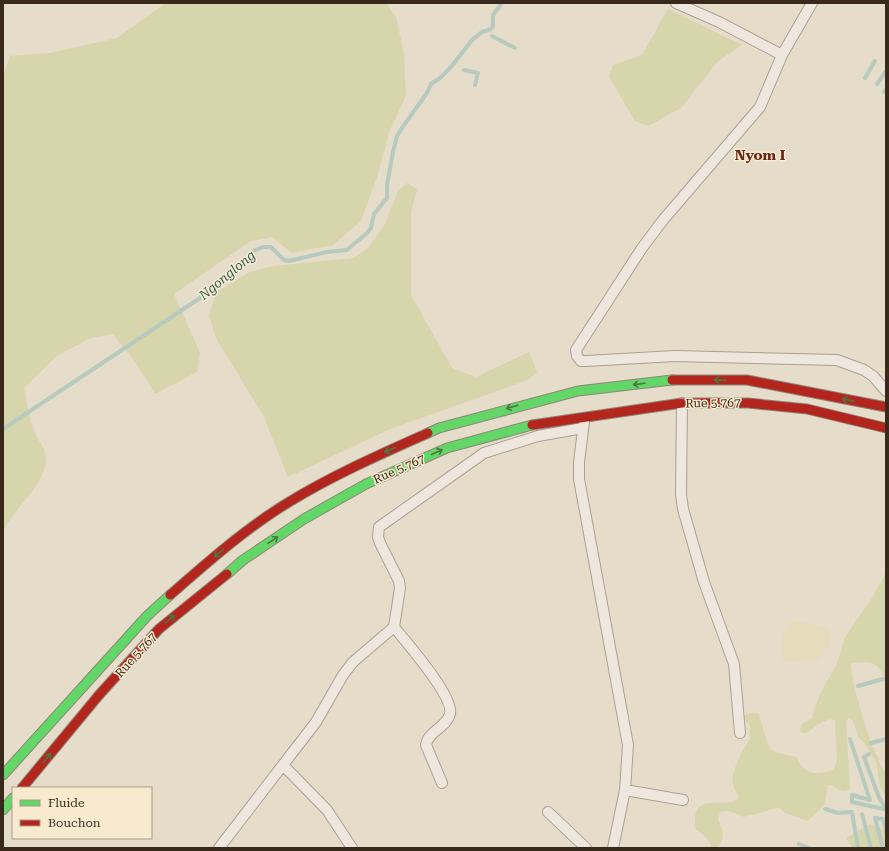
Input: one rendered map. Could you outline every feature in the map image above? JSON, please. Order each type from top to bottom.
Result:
[{"type":"highway","points":[[3,775],[147,616],[230,543],[289,502],[352,467],[439,428],[528,403],[578,391],[678,379],[747,380],[886,407]]},
{"type":"highway","name":"Rue 5.767","points":[[23,787],[99,695],[159,629],[243,560],[304,519],[366,484],[447,448],[529,425],[682,403],[748,403],[807,409],[886,428]]},
{"type":"highway","points":[[3,810],[12,799]]},
{"type":"street","points":[[676,3],[719,22],[782,55]]},
{"type":"street","points":[[812,3],[782,55],[760,107],[663,220],[642,248],[576,350],[577,356],[581,361],[675,356],[837,360],[868,373],[886,391]]},
{"type":"street","points":[[682,403],[681,494],[683,509],[704,582],[734,664],[740,733]]},
{"type":"street","points":[[585,416],[579,462],[579,479],[628,745],[625,790],[613,848]]},
{"type":"street","points":[[219,848],[316,722],[343,675],[354,662],[394,627],[400,588],[399,581],[380,543],[378,537],[379,528],[484,453],[538,436],[583,428]]},
{"type":"street","points":[[394,627],[435,678],[449,706],[450,713],[447,719],[429,737],[426,745],[442,783]]},
{"type":"street","points":[[283,765],[327,810],[352,848]]},
{"type":"street","points":[[625,790],[683,800]]},
{"type":"street","points":[[548,812],[586,848]]},
{"type":"shaded area","points":[[797,621],[822,627],[829,631],[831,636],[829,645],[819,658],[815,660],[792,662],[783,661],[781,659],[783,634],[788,625]]},
{"type":"green space","points":[[166,3],[386,3],[396,17],[404,54],[406,96],[390,130],[377,177],[361,221],[333,245],[292,253],[272,237],[251,241],[174,294],[200,353],[197,372],[155,394],[136,363],[113,334],[91,338],[58,355],[24,388],[31,422],[44,449],[46,462],[38,483],[8,522],[3,531],[3,76],[10,56],[50,53],[117,38]]},
{"type":"green space","points":[[668,9],[742,45],[718,61],[681,108],[648,126],[635,121],[609,77],[613,65],[642,55]]},
{"type":"green space","points":[[407,183],[417,189],[411,213],[411,295],[452,368],[476,377],[529,352],[537,372],[528,380],[390,429],[288,477],[264,417],[216,338],[209,315],[217,292],[250,272],[274,266],[354,258],[369,247],[384,226],[398,191]]},
{"type":"green space","points":[[886,571],[886,686],[882,672],[871,663],[851,663],[851,670],[866,726],[879,758],[879,762],[886,774],[886,797],[880,786],[876,762],[865,744],[858,737],[853,720],[848,718],[846,722],[850,788],[848,790],[842,791],[828,785],[825,804],[808,821],[785,813],[779,808],[774,808],[765,812],[744,817],[729,811],[720,812],[718,820],[722,828],[723,837],[718,848],[710,848],[711,844],[705,836],[696,830],[695,817],[698,809],[702,805],[709,803],[732,802],[738,799],[738,795],[732,780],[733,774],[744,748],[750,739],[750,726],[743,717],[752,713],[759,714],[766,739],[771,750],[796,757],[807,771],[821,773],[833,770],[837,761],[835,720],[831,719],[824,721],[806,733],[802,733],[800,730],[802,724],[812,718],[819,697],[840,656],[846,636],[873,597]]},
{"type":"green space","points":[[870,824],[886,831],[886,848],[852,848],[846,838]]},
{"type":"waterway","name":"Ngonglong","points":[[3,429],[200,298],[210,288],[237,270],[249,259],[253,251],[263,247],[271,247],[284,260],[289,261],[327,252],[347,250],[367,233],[371,228],[374,214],[387,198],[387,185],[397,136],[427,93],[431,84],[440,78],[451,67],[472,40],[482,32],[491,29],[493,26],[493,15],[502,3]]},
{"type":"waterway","points":[[492,36],[515,48]]},
{"type":"waterway","points":[[865,78],[875,61]]},
{"type":"waterway","points":[[464,70],[478,73],[475,85]]},
{"type":"waterway","points":[[877,84],[886,71]]},
{"type":"waterway","points":[[858,686],[883,679]]},
{"type":"waterway","points":[[850,739],[870,800],[852,795],[852,802],[884,809]]},
{"type":"waterway","points":[[871,743],[886,739]]},
{"type":"waterway","points":[[869,754],[864,757],[880,800],[885,808]]},
{"type":"waterway","points":[[825,809],[838,813],[852,812],[858,848]]},
{"type":"waterway","points":[[862,814],[871,848]]},
{"type":"waterway","points":[[883,848],[875,818],[883,819],[886,831]]},
{"type":"waterway","points":[[799,844],[809,848]]},
{"type":"traffic: fast","points":[[428,433],[439,428],[578,391],[672,380]]},
{"type":"traffic: fast","points":[[227,574],[243,560],[304,519],[366,484],[447,448],[532,425]]},
{"type":"traffic: fast","points":[[3,775],[147,616],[170,595]]},
{"type":"traffic: fast","points":[[3,810],[12,799]]},
{"type":"traffic: jam","points":[[672,380],[747,380],[886,407]]},
{"type":"traffic: jam","points":[[532,425],[682,403],[748,403],[807,409],[886,428]]},
{"type":"traffic: jam","points":[[170,595],[242,534],[273,512],[340,474],[428,433]]},
{"type":"traffic: jam","points":[[23,787],[99,695],[159,629],[227,574]]},
{"type":"district","name":"Nyom I","points":[[760,155]]}]
